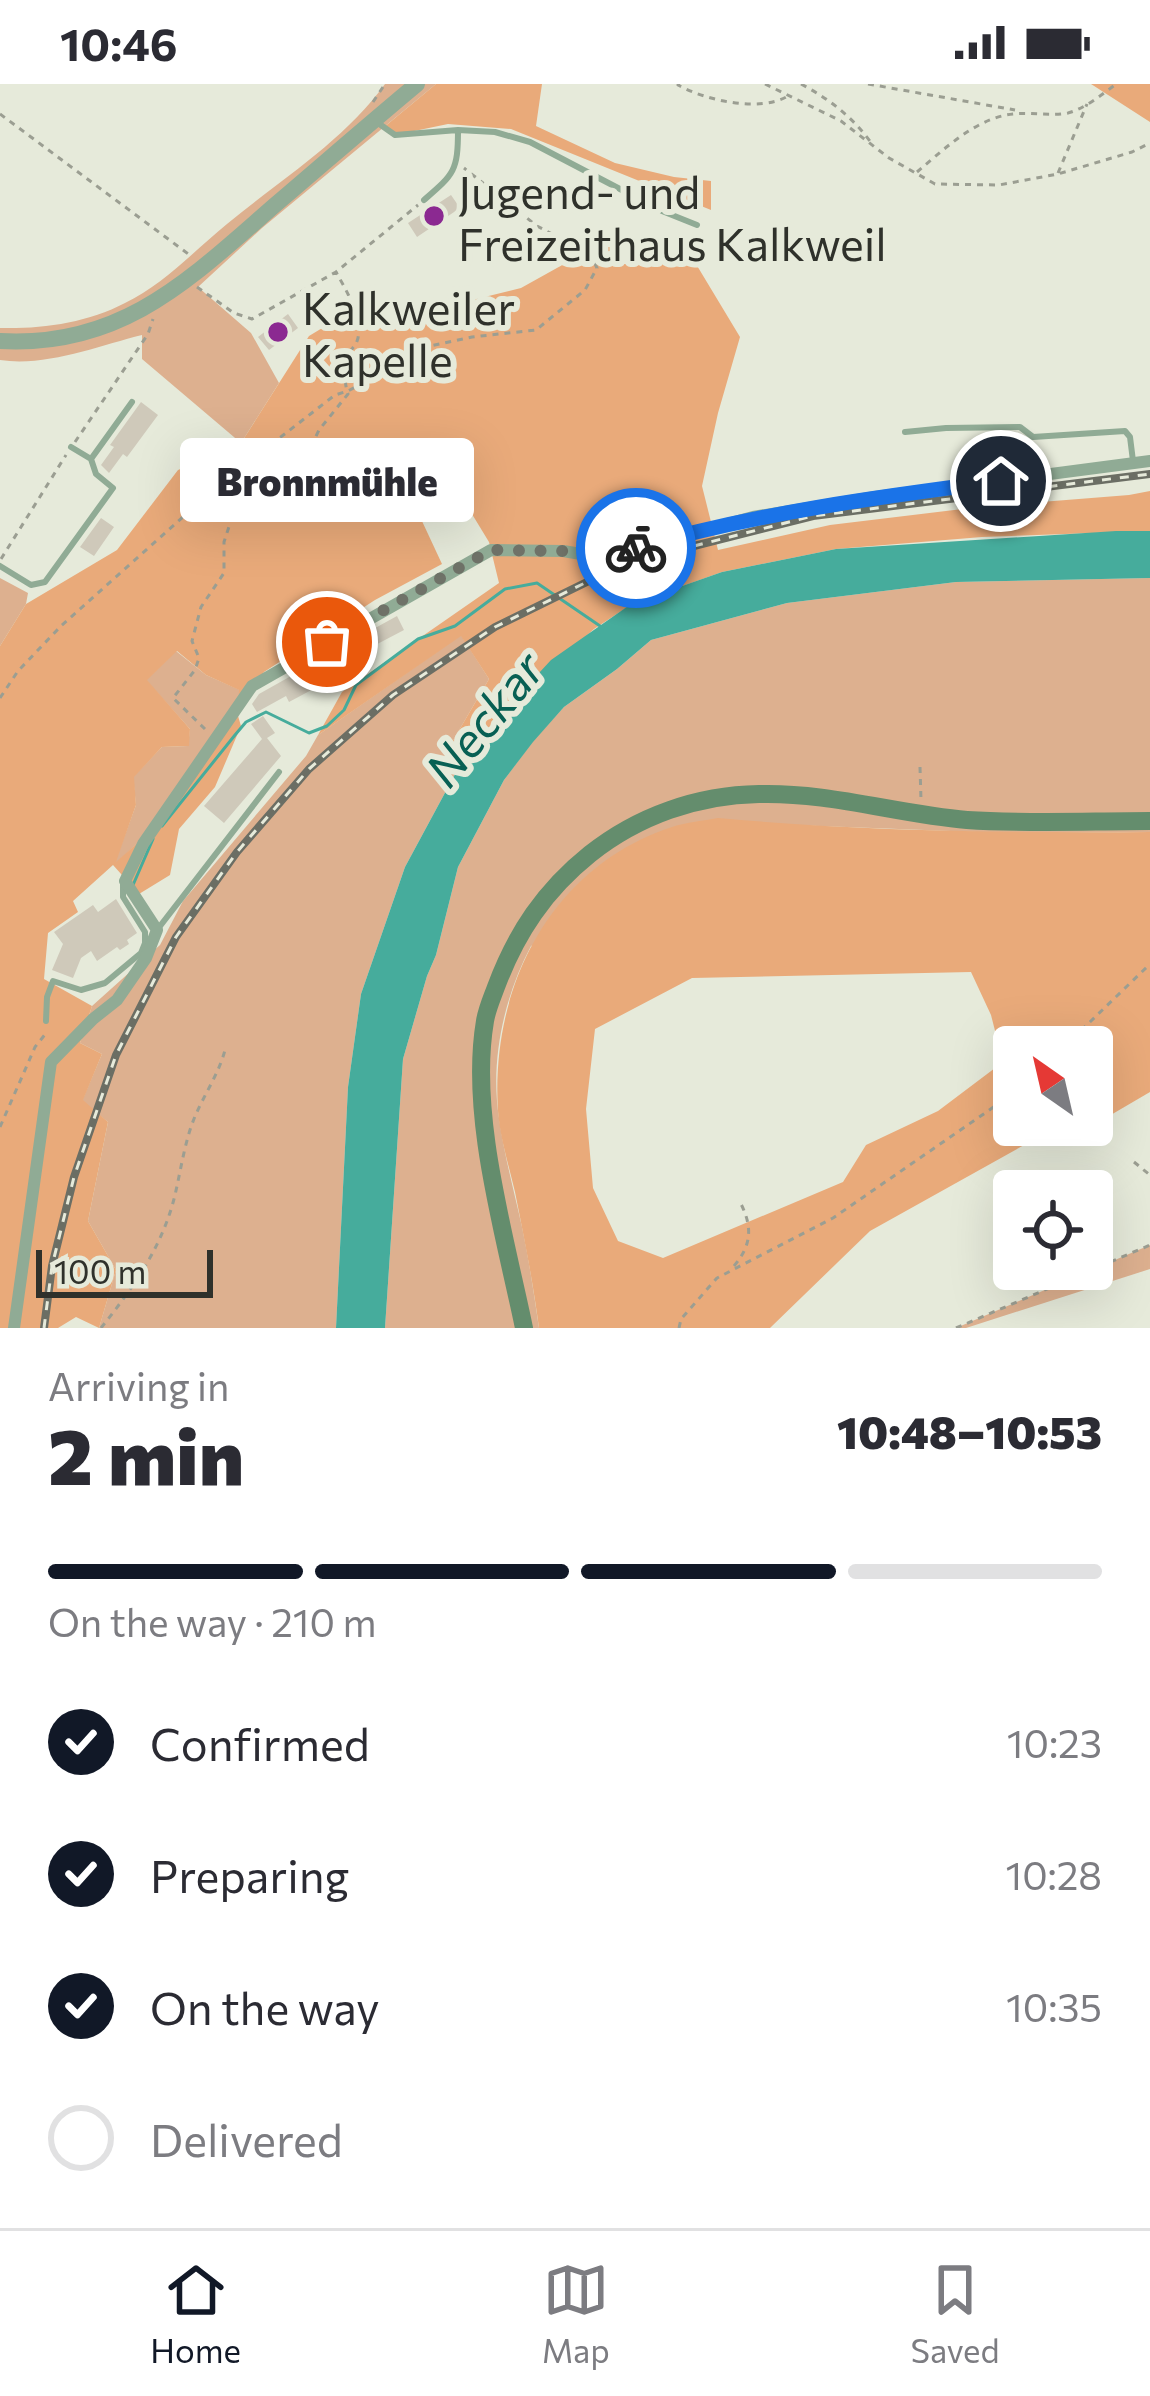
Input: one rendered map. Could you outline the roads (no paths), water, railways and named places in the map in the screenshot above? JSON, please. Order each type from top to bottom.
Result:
[{"type":"main road","points":[[524,1328],[484,1110],[485,1017],[509,952],[527,921],[557,883],[590,854],[654,815],[704,800],[764,793],[969,820],[1150,821]]},
{"type":"street","points":[[0,341],[30,343],[75,336],[149,305],[197,273],[417,84]]},
{"type":"street","points":[[14,1328],[51,1062],[117,1000],[146,958],[157,930],[125,881],[143,844],[252,686],[491,550],[619,554],[773,514],[875,496],[1150,461]]},
{"type":"lane","points":[[375,120],[395,135],[458,130],[495,132],[530,142],[698,225]]},
{"type":"lane","points":[[424,200],[447,181],[458,163],[458,130]]},
{"type":"lane","points":[[91,460],[132,402]]},
{"type":"lane","points":[[904,432],[1020,428],[1033,436],[1125,431],[1133,464]]},
{"type":"lane","points":[[0,563],[32,585],[45,582],[113,488],[96,474],[91,460],[71,447]]},
{"type":"lane","points":[[157,930],[279,772]]},
{"type":"lane","points":[[46,1021],[53,981],[93,989],[143,949],[146,932],[121,894],[125,881]]},
{"type":"water","points":[[1150,531],[1150,578],[956,582],[787,603],[651,640],[564,707],[504,780],[458,867],[403,1059],[385,1328],[336,1328],[348,1087],[361,994],[405,867],[460,765],[551,660],[631,604],[722,572],[836,549]]},
{"type":"waterway","points":[[162,826],[246,722],[266,712],[309,733],[327,726],[344,710],[356,685],[418,639],[455,626],[505,589],[537,583],[603,628]]},
{"type":"waterway","points":[[133,885],[153,839]]},
{"type":"railway","points":[[44,1328],[52,1266],[74,1177],[116,1055],[176,937],[237,852],[309,769],[393,695],[495,627],[593,579],[682,549],[813,516],[1150,474]]},
{"type":"place","name":"Jugend- und Freizeithaus Kalkweil","points":[[434,216]]},
{"type":"place","name":"Kalkweiler Kapelle","points":[[278,332]]},
{"type":"place","name":"Bronnmühle","points":[[327,642]]},
{"type":"water label","name":"Neckar","points":[[483,718]]}]
